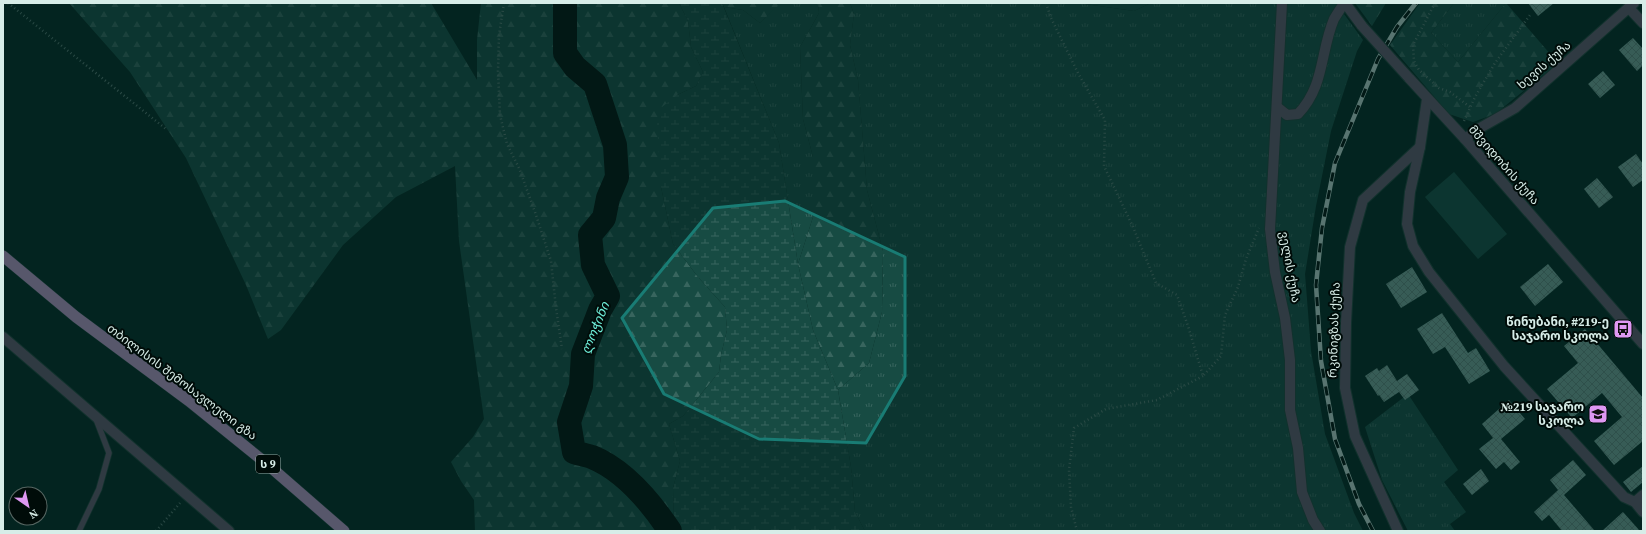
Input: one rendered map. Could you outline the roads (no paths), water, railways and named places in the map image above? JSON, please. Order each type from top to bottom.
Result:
[{"type":"highway","name":"თბილისის შემოსავლელი გზა","points":[[3,256],[76,317],[189,401],[255,454],[344,531]]},
{"type":"street","name":"ველის ქუჩა","points":[[1282,3],[1270,217],[1275,272],[1285,318],[1290,360],[1290,410],[1298,448],[1302,492],[1313,520],[1320,531]]},
{"type":"street","points":[[1277,107],[1287,115],[1298,114],[1307,105],[1315,89],[1323,66],[1334,19],[1344,3]]},
{"type":"street","name":"მშვიდობის ქუჩა","points":[[1344,3],[1362,26],[1462,136],[1643,344]]},
{"type":"street","points":[[1632,5],[1643,23]]},
{"type":"street","name":"ხევის ქუჩა","points":[[1462,136],[1480,128],[1514,108],[1632,5]]},
{"type":"street","points":[[1427,99],[1420,147],[1410,192],[1407,224],[1413,246],[1430,272],[1504,366],[1624,497],[1635,502],[1643,512]]},
{"type":"street","name":"რკინიგზას ქუჩა","points":[[1398,531],[1355,436],[1345,388],[1346,315],[1350,247],[1363,200],[1420,147]]},
{"type":"street","points":[[3,337],[229,531]]},
{"type":"street","points":[[1635,502],[1643,495]]},
{"type":"lane","points":[[79,531],[99,489],[109,453],[94,415]]},
{"type":"waterway","name":"ლოჭინი","points":[[565,3],[565,53],[575,67],[595,84],[615,145],[617,177],[608,198],[604,218],[590,235],[593,265],[608,296],[600,310],[583,354],[581,386],[569,422],[574,452],[592,457],[604,463],[626,479],[646,499],[670,531]]},
{"type":"railway","points":[[1373,531],[1359,504],[1335,439],[1321,361],[1316,285],[1322,228],[1335,163],[1378,59],[1397,27],[1416,3]]},
{"type":"place","name":"წინუბანი, #219-ე საჯარო სკოლა","points":[[1623,329]]},
{"type":"place","name":"№219 საჯარო სკოლა","points":[[1598,414]]}]
